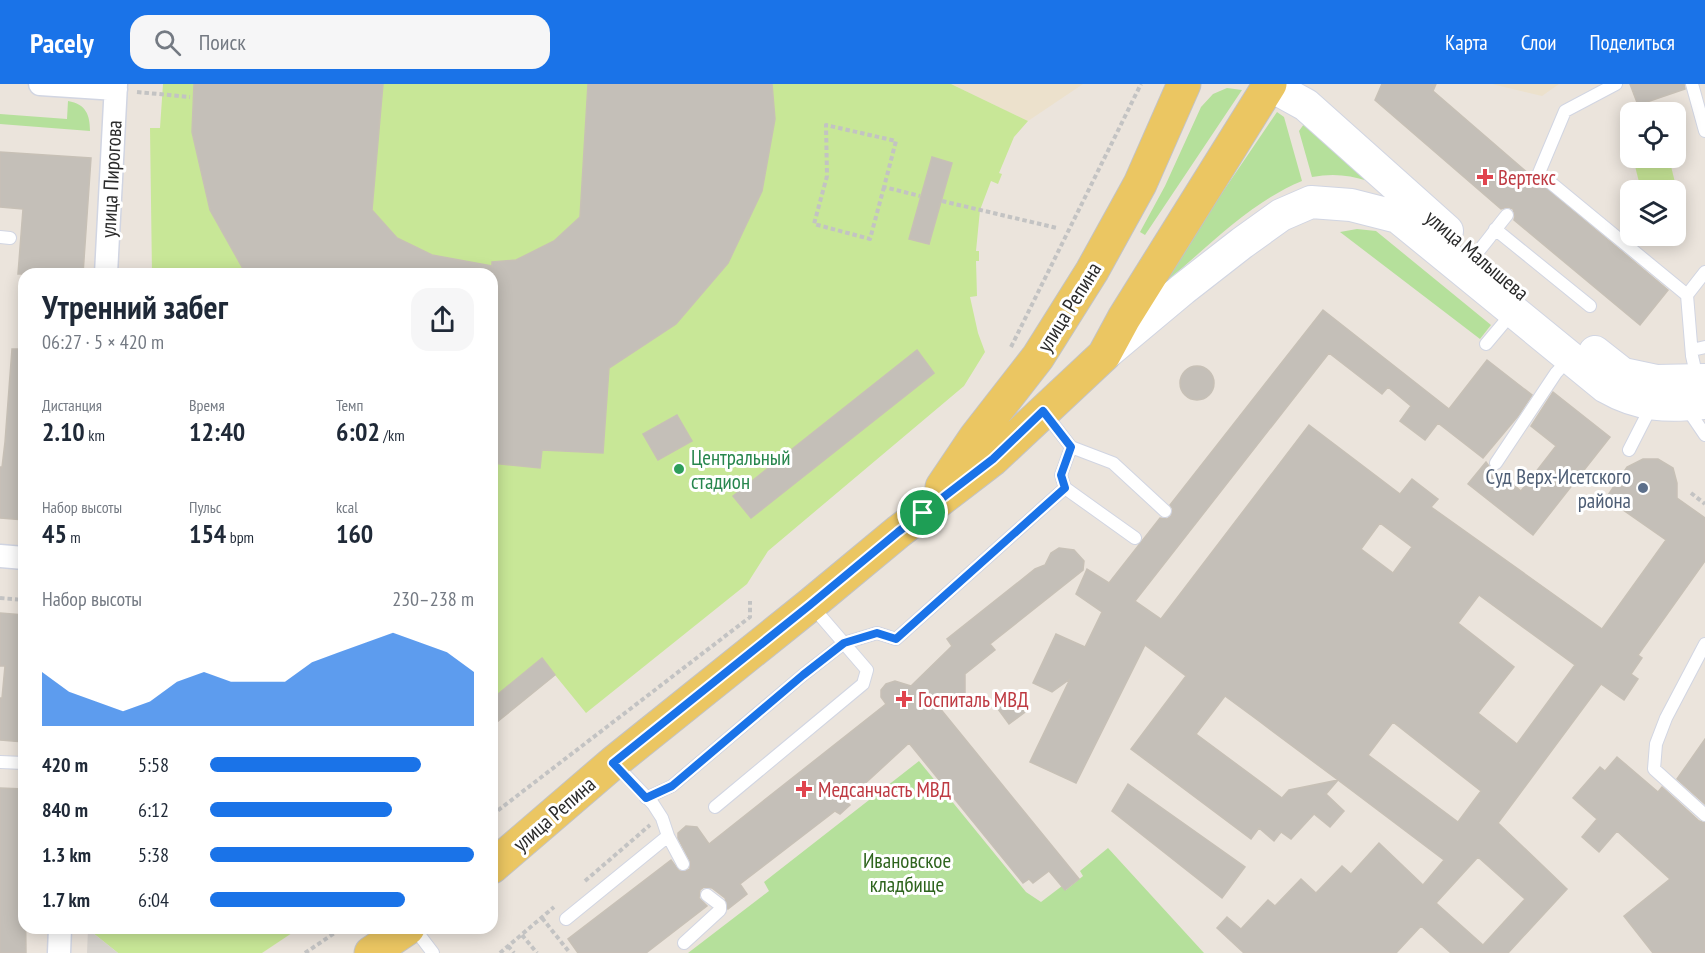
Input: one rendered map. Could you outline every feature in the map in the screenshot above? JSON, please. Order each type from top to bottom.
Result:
[{"type":"main road","name":"улица Репина","points":[[923,513],[975,438],[1038,357],[1092,271],[1140,184],[1184,84]]},
{"type":"main road","name":"улица Репина","points":[[1104,355],[1269,84]]},
{"type":"main road","name":"улица Малышева","points":[[1269,84],[1306,105],[1461,256],[1513,312],[1573,354],[1606,387],[1625,398],[1688,394]]},
{"type":"main road","name":"улица Репина","points":[[498,862],[613,763],[898,532],[993,459],[1104,355],[1183,289],[1281,216],[1311,202],[1351,205],[1398,218],[1461,256]]},
{"type":"main road","name":"улица Малышева","points":[[1461,256],[1623,374],[1656,381],[1688,394]]},
{"type":"main road","points":[[371,953],[399,934]]},
{"type":"street","points":[[40,84],[123,88]]},
{"type":"street","name":"улица Пирогова","points":[[107,268],[123,88]]},
{"type":"street","points":[[0,556],[18,558]]},
{"type":"street","points":[[59,953],[60,934]]},
{"type":"lane","points":[[1536,180],[1565,111],[1616,84]]},
{"type":"lane","points":[[1692,84],[1705,131]]},
{"type":"lane","points":[[1551,183],[1687,295]]},
{"type":"lane","points":[[1461,256],[1491,238],[1507,214]]},
{"type":"lane","points":[[1495,229],[1590,306]]},
{"type":"lane","points":[[1705,272],[1687,295],[1692,350],[1688,394],[1705,435]]},
{"type":"lane","points":[[1486,344],[1513,312]]},
{"type":"lane","points":[[1692,350],[1705,347]]},
{"type":"lane","points":[[1496,463],[1556,373],[1573,354]]},
{"type":"lane","points":[[1629,450],[1688,394]]},
{"type":"lane","points":[[1043,411],[1071,447],[1113,463],[1165,511]]},
{"type":"lane","points":[[1071,447],[1061,475],[1065,488],[1135,538]]},
{"type":"lane","points":[[646,798],[672,786],[844,643],[877,633],[896,639],[1065,488]]},
{"type":"lane","points":[[715,807],[863,684],[867,669],[810,605]]},
{"type":"lane","points":[[1705,644],[1666,718],[1656,744],[1654,769],[1705,815]]},
{"type":"lane","points":[[0,762],[18,763]]},
{"type":"lane","points":[[613,763],[662,818],[668,836],[683,864]]},
{"type":"lane","points":[[566,919],[668,836]]},
{"type":"lane","points":[[684,943],[720,910],[720,905],[708,895]]},
{"type":"lane","points":[[419,934],[433,953]]},
{"type":"path","points":[[1008,353],[1141,84]]},
{"type":"path","points":[[123,88],[190,97]]},
{"type":"path","points":[[826,125],[896,141],[884,187],[870,239],[814,224],[827,176],[826,125]]},
{"type":"path","points":[[884,187],[920,196]]},
{"type":"path","points":[[942,201],[1057,228]]},
{"type":"path","points":[[1691,493],[1705,504]]},
{"type":"path","points":[[0,598],[18,600]]},
{"type":"path","points":[[498,810],[750,617],[750,601]]},
{"type":"path","points":[[577,888],[656,820]]},
{"type":"path","points":[[500,953],[560,903]]},
{"type":"path","points":[[542,918],[570,953]]},
{"type":"path","points":[[305,953],[333,934]]},
{"type":"path","points":[[522,935],[537,953]]},
{"type":"path","points":[[508,946],[514,953]]},
{"type":"shaded area","points":[[951,84],[1083,84],[1028,121]]},
{"type":"shaded area","points":[[1492,84],[1559,84],[1542,96]]},
{"type":"shaded area","points":[[88,934],[94,934],[118,953],[87,953]]},
{"type":"green space","name":"Центральный стадион","points":[[163,84],[951,84],[1028,121],[1014,137],[999,173],[1002,174],[998,184],[991,181],[980,210],[976,251],[979,251],[979,261],[976,261],[977,296],[970,297],[985,352],[964,386],[768,551],[747,584],[586,713],[555,675],[498,721],[498,268],[152,268],[150,128],[160,128]]},
{"type":"green space","points":[[1227,88],[1242,90],[1145,235],[1140,232],[1165,186],[1201,107],[1213,94]]},
{"type":"green space","points":[[68,101],[74,102],[86,111],[90,131],[0,124],[0,114],[67,119]]},
{"type":"green space","points":[[1277,112],[1284,117],[1302,181],[1265,200],[1248,212],[1168,280],[1165,277]]},
{"type":"green space","points":[[1304,124],[1368,181],[1341,175],[1312,177],[1299,131]]},
{"type":"green space","points":[[1636,168],[1671,168],[1674,180],[1638,180]]},
{"type":"green space","points":[[1357,229],[1376,231],[1491,325],[1480,339],[1340,232]]},
{"type":"green space","name":"Ивановское кладбище","points":[[919,761],[1026,892],[1041,902],[1062,886],[1066,890],[1083,876],[1080,871],[1108,848],[1204,953],[688,953],[769,891],[764,882]]},
{"type":"green space","points":[[94,934],[290,934],[262,953],[118,953]]},
{"type":"building","points":[[194,84],[383,84],[372,210],[397,238],[432,255],[492,266],[492,262],[516,260],[554,241],[580,217],[588,84],[772,84],[775,119],[762,191],[728,263],[676,324],[609,368],[603,453],[542,450],[540,468],[498,464],[498,268],[243,268],[210,210],[192,132]]},
{"type":"building","points":[[1382,84],[1436,84],[1433,91],[1529,174],[1530,185],[1536,188],[1542,185],[1668,290],[1640,325],[1514,220],[1513,209],[1508,207],[1501,209],[1375,100]]},
{"type":"building","points":[[1630,84],[1684,84],[1685,89],[1647,102],[1637,102]]},
{"type":"building","points":[[0,152],[91,158],[83,268],[18,268],[23,209],[0,207]]},
{"type":"building","points":[[932,157],[952,163],[929,244],[909,239]]},
{"type":"building","points":[[1323,310],[1449,409],[1487,360],[1532,395],[1518,416],[1483,458],[1438,423],[1425,440],[1400,421],[1411,406],[1388,387],[1382,394],[1329,353],[1135,601],[1161,619],[1309,425],[1400,494],[1412,479],[1438,499],[1431,507],[1602,629],[1666,540],[1606,498],[1627,467],[1643,459],[1658,459],[1673,468],[1677,483],[1677,498],[1705,518],[1705,561],[1638,655],[1642,658],[1631,674],[1638,679],[1624,700],[1601,684],[1498,823],[1567,889],[1508,953],[1451,953],[1421,926],[1396,953],[1244,953],[1217,928],[1227,917],[1241,929],[1268,900],[1275,906],[1301,879],[1316,893],[1342,866],[1351,874],[1379,843],[1423,885],[1444,860],[1338,780],[1326,794],[1344,811],[1330,827],[1314,814],[1291,839],[1281,832],[1274,841],[1259,828],[1251,839],[1131,749],[1186,676],[1145,645],[1076,783],[1030,762],[1070,679],[1052,692],[1033,683],[1056,634],[1085,647],[1102,612],[1076,594],[1087,569],[1109,583],[1160,518],[1167,519],[1171,516],[1173,509],[1170,505]],"holes":[[[1380,523],[1412,547],[1393,573],[1361,549]],[[1479,595],[1575,665],[1517,744],[1478,713],[1514,667],[1458,623]],[[1225,696],[1338,780],[1289,790],[1282,798],[1196,734]],[[1393,722],[1481,791],[1458,822],[1368,755]],[[1478,857],[1525,899],[1483,945],[1436,903]]]},
{"type":"building","points":[[12,349],[18,349],[18,520],[0,518],[0,467],[2,467]]},
{"type":"building","points":[[917,350],[934,373],[751,518],[733,496]]},
{"type":"building","points":[[1197,366],[1209,371],[1214,383],[1209,395],[1197,400],[1185,395],[1180,383],[1185,371]]},
{"type":"building","points":[[1553,392],[1610,437],[1533,535],[1468,484],[1486,462],[1491,469],[1497,471],[1521,491],[1556,446],[1531,426]]},
{"type":"building","points":[[677,415],[692,441],[658,460],[643,434]]},
{"type":"building","points":[[1059,548],[1074,550],[1084,561],[1083,570],[990,644],[995,650],[965,674],[965,695],[959,701],[934,701],[1079,879],[1065,890],[1049,871],[1033,883],[1029,879],[1023,883],[909,743],[846,801],[850,805],[840,814],[835,811],[740,884],[747,894],[728,909],[725,898],[712,888],[704,887],[700,890],[699,898],[707,906],[646,953],[578,953],[568,939],[671,860],[679,871],[690,869],[690,861],[678,838],[678,833],[686,826],[697,827],[709,844],[886,704],[881,697],[881,690],[886,684],[895,681],[911,686],[952,646],[947,639],[1035,569],[1045,565],[1051,553]]},
{"type":"building","points":[[0,613],[18,614],[18,742],[0,740],[0,698],[2,698],[5,666],[0,666]]},
{"type":"building","points":[[542,658],[555,675],[498,721],[498,694]]},
{"type":"building","points":[[1010,693],[1025,712],[1009,724],[995,705]]},
{"type":"building","points":[[1705,739],[1705,804],[1677,779]]},
{"type":"building","points":[[1617,757],[1658,792],[1662,787],[1699,821],[1705,823],[1705,953],[1653,953],[1624,916],[1670,879],[1617,831],[1599,852],[1582,837],[1597,819],[1573,798],[1600,767],[1605,771]]},
{"type":"building","points":[[1128,784],[1245,867],[1222,898],[1112,811]]},
{"type":"building","points":[[0,788],[18,789],[18,934],[26,934],[26,953],[0,953]]},
{"type":"place","name":"Вертекс","points":[[1485,177]]},
{"type":"place","name":"Центральный стадион","points":[[679,469]]},
{"type":"place","name":"Суд Верх-Исетского района","points":[[1643,488]]},
{"type":"place","name":"Госпиталь МВД","points":[[904,699]]},
{"type":"place","name":"Медсанчасть МВД","points":[[804,789]]},
{"type":"route","points":[[1043,411],[1071,447],[1061,475],[1065,488],[896,639],[877,633],[844,643],[672,786],[646,798],[613,763],[810,605],[844,575],[923,513],[993,459],[1043,411]]}]
